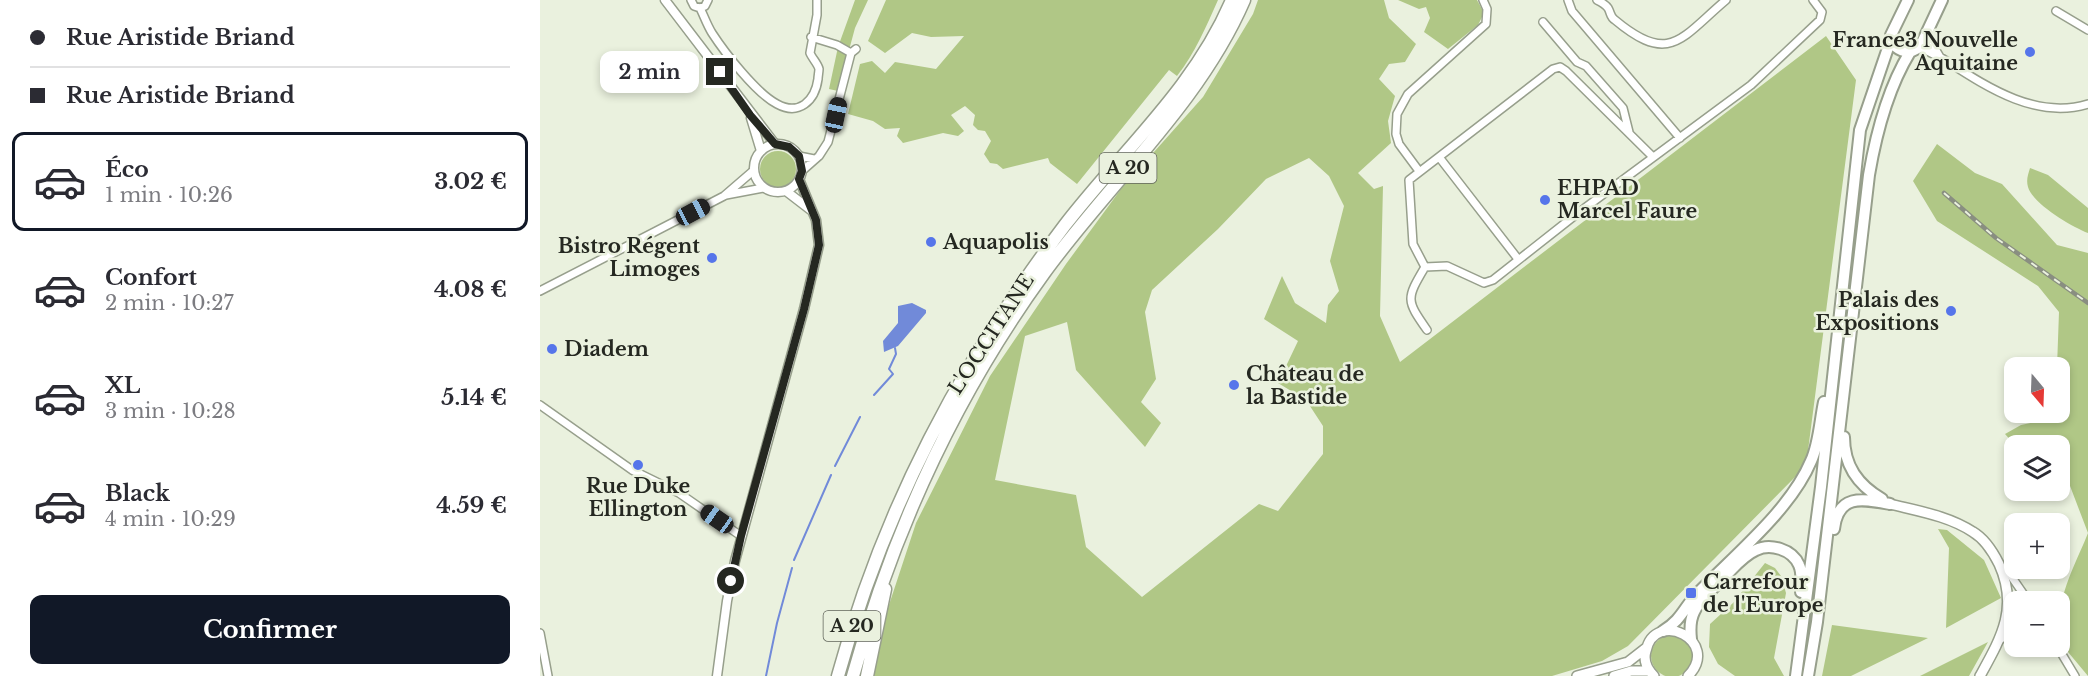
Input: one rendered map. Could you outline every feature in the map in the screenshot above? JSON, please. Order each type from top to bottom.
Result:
[{"type":"highway","name":"L'OCCITANE","points":[[838,676],[851,627],[902,496],[956,387],[999,317],[1043,255],[1190,74],[1207,49],[1232,0]]},
{"type":"highway","name":"L'OCCITANE","points":[[853,676],[891,555],[933,459],[968,392],[1043,274],[1067,242],[1179,109],[1206,71],[1228,34],[1244,0]]},
{"type":"highway","points":[[867,676],[891,555]]},
{"type":"main road","points":[[1796,676],[1821,487],[1860,130],[1892,30],[1908,0]]},
{"type":"main road","points":[[1808,676],[1874,146],[1902,64],[1929,28],[1942,0]]},
{"type":"main road","points":[[1891,39],[1897,48],[1915,49]]},
{"type":"main road","points":[[1577,676],[1628,662],[1646,648],[1653,638],[1679,620],[1693,598],[1796,490],[1812,460],[1837,340]]},
{"type":"main road","points":[[1845,388],[1845,451],[1849,464],[1855,476],[1868,491],[1890,504]]},
{"type":"main road","points":[[1816,622],[1830,567],[1835,519],[1850,501],[1862,499],[1890,504],[1953,521],[1975,532],[1993,551],[2008,590],[2007,616],[2001,639],[1980,676]]},
{"type":"main road","points":[[1688,676],[1696,664],[1697,651],[1691,639],[1694,612],[1701,601],[1745,556],[1756,549],[1767,546],[1781,549],[1792,555],[1799,564],[1802,634]]},
{"type":"main road","points":[[1663,631],[1678,631],[1691,639]]},
{"type":"main road","points":[[1614,676],[1631,671],[1652,674],[1645,656],[1646,648]]},
{"type":"main road","points":[[1696,664],[1702,676]]},
{"type":"street","points":[[665,0],[732,87],[750,115],[775,144],[789,147],[799,156],[814,159]]},
{"type":"street","points":[[691,0],[694,6],[700,8],[705,6],[708,0]]},
{"type":"street","points":[[700,8],[711,32],[735,63],[775,104],[788,109],[801,108],[810,101],[817,86],[819,70],[810,53],[817,15],[817,0]]},
{"type":"street","points":[[1419,171],[1399,144],[1396,134],[1396,114],[1408,94],[1486,24],[1487,9],[1483,0]]},
{"type":"street","points":[[1568,0],[1572,11],[1680,138]]},
{"type":"street","points":[[1598,0],[1608,7],[1612,18],[1646,42],[1664,45],[1680,39],[1726,0]]},
{"type":"street","points":[[1425,267],[1447,266],[1484,283],[1493,280],[1653,157],[1751,86],[1820,20],[1822,12],[1814,0]]},
{"type":"street","points":[[2056,11],[2088,30]]},
{"type":"street","points":[[1543,22],[1577,62],[1586,66],[1623,108],[1629,132]]},
{"type":"street","points":[[1929,28],[1934,47],[1940,57]]},
{"type":"street","points":[[724,196],[763,188],[778,193],[786,191],[794,186],[814,159],[824,151],[832,132],[853,51],[812,37]]},
{"type":"street","points":[[1915,49],[1940,57],[2016,100],[2034,106],[2075,108],[2088,104]]},
{"type":"street","points":[[1425,267],[1413,244],[1409,180],[1560,67],[1653,157]]},
{"type":"street","points":[[750,115],[761,151]]},
{"type":"street","points":[[763,188],[753,171],[756,157],[761,151],[775,144]]},
{"type":"street","points":[[717,676],[727,601],[741,536],[816,260],[819,237],[801,175],[799,156]]},
{"type":"street","points":[[1439,157],[1518,259]]},
{"type":"street","points":[[540,291],[724,196],[753,171]]},
{"type":"street","points":[[786,191],[813,211]]},
{"type":"street","points":[[1425,267],[1411,291],[1411,306],[1427,330]]},
{"type":"street","points":[[540,405],[632,470],[679,493],[741,536]]},
{"type":"street","points":[[2003,573],[2009,573],[2021,591]]},
{"type":"street","points":[[540,633],[548,676]]},
{"type":"street","points":[[2064,657],[2075,676]]},
{"type":"green space","points":[[855,0],[868,0],[855,28],[838,91],[829,89],[838,47]]},
{"type":"green space","points":[[886,0],[1218,0],[1195,49],[1177,76],[1169,70],[1077,184],[1050,163],[1048,158],[1003,169],[997,164],[990,163],[984,154],[991,141],[985,131],[978,130],[973,125],[975,115],[965,106],[951,115],[964,131],[958,136],[943,133],[903,143],[897,136],[900,128],[885,129],[873,121],[848,114],[860,64],[872,61],[885,73],[895,62],[936,69],[964,36],[931,37],[912,33],[885,53],[868,41]]},
{"type":"green space","points":[[1258,0],[1384,0],[1389,18],[1416,44],[1405,62],[1389,64],[1379,79],[1395,96],[1388,121],[1391,143],[1358,173],[1374,189],[1383,186],[1380,316],[1400,362],[1826,36],[1856,80],[1806,466],[1628,646],[1602,661],[1552,676],[874,676],[886,614],[916,523],[990,376],[1066,264],[1121,189],[1203,97],[1253,14]],"holes":[[[1309,158],[1329,176],[1344,206],[1330,261],[1339,291],[1328,305],[1326,323],[1295,303],[1282,276],[1264,319],[1298,341],[1278,383],[1306,400],[1323,426],[1323,454],[1278,511],[1259,504],[1142,597],[1086,547],[1076,495],[995,480],[1025,336],[1067,322],[1076,370],[1145,447],[1161,423],[1141,402],[1156,379],[1145,312],[1152,290],[1218,229],[1266,179]]]},
{"type":"green space","points":[[1398,0],[1477,0],[1484,13],[1478,25],[1448,49],[1424,32],[1430,18],[1426,7],[1419,9]]},
{"type":"green space","points":[[1937,144],[1975,173],[2002,184],[2057,245],[2088,253],[2088,533],[2070,486],[2070,435],[2005,434],[2021,425],[2031,423],[2070,423],[2070,357],[2057,357],[2059,312],[2038,286],[1937,221],[1913,181]]},
{"type":"green space","points":[[778,151],[791,156],[796,169],[791,182],[778,187],[765,182],[760,169],[765,156]]},
{"type":"green space","points":[[2030,168],[2048,175],[2088,208],[2088,233],[2063,220],[2037,201],[2027,184]]},
{"type":"green space","points":[[1938,529],[1947,530],[1984,560],[2001,598],[1946,628],[1949,548]]},
{"type":"green space","points":[[2088,533],[2088,676],[2070,654],[2070,591],[2065,591]]},
{"type":"green space","points":[[1765,563],[1775,568],[1781,576],[1786,593],[1774,658],[1784,676],[1735,676],[1718,664],[1709,647],[1710,624],[1733,603]]},
{"type":"green space","points":[[1832,625],[1928,638],[1851,676],[1822,676]]},
{"type":"green space","points":[[1672,635],[1687,641],[1693,656],[1687,671],[1672,677],[1657,671],[1651,656],[1657,641]]},
{"type":"green space","points":[[1988,642],[1969,676],[1920,676]]},
{"type":"water","points":[[912,303],[926,310],[926,313],[898,346],[884,352],[883,341],[898,323],[898,306]]},
{"type":"waterway","points":[[874,395],[893,374],[889,369],[896,354],[895,348]]},
{"type":"waterway","points":[[835,466],[860,417]]},
{"type":"waterway","points":[[794,560],[831,475]]},
{"type":"waterway","points":[[766,676],[792,568]]},
{"type":"railway","points":[[1944,193],[1996,238],[2088,303]]},
{"type":"place","name":"France3 Nouvelle Aquitaine","points":[[2030,52]]},
{"type":"place","name":"EHPAD Marcel Faure","points":[[1545,200]]},
{"type":"place","name":"Aquapolis","points":[[931,242]]},
{"type":"place","name":"Bistro Régent Limoges","points":[[712,258]]},
{"type":"place","name":"Palais des Expositions","points":[[1951,311]]},
{"type":"place","name":"Diadem","points":[[552,349]]},
{"type":"place","name":"Château de la Bastide","points":[[1234,385]]},
{"type":"place","name":"Rue Duke Ellington","points":[[638,465]]},
{"type":"place","name":"Carrefour de l'Europe","points":[[1691,593]]},
{"type":"route","points":[[720,72],[750,115],[775,144],[789,147],[799,156],[802,171],[799,179],[819,231],[819,245],[804,309],[741,536],[731,581]]}]
